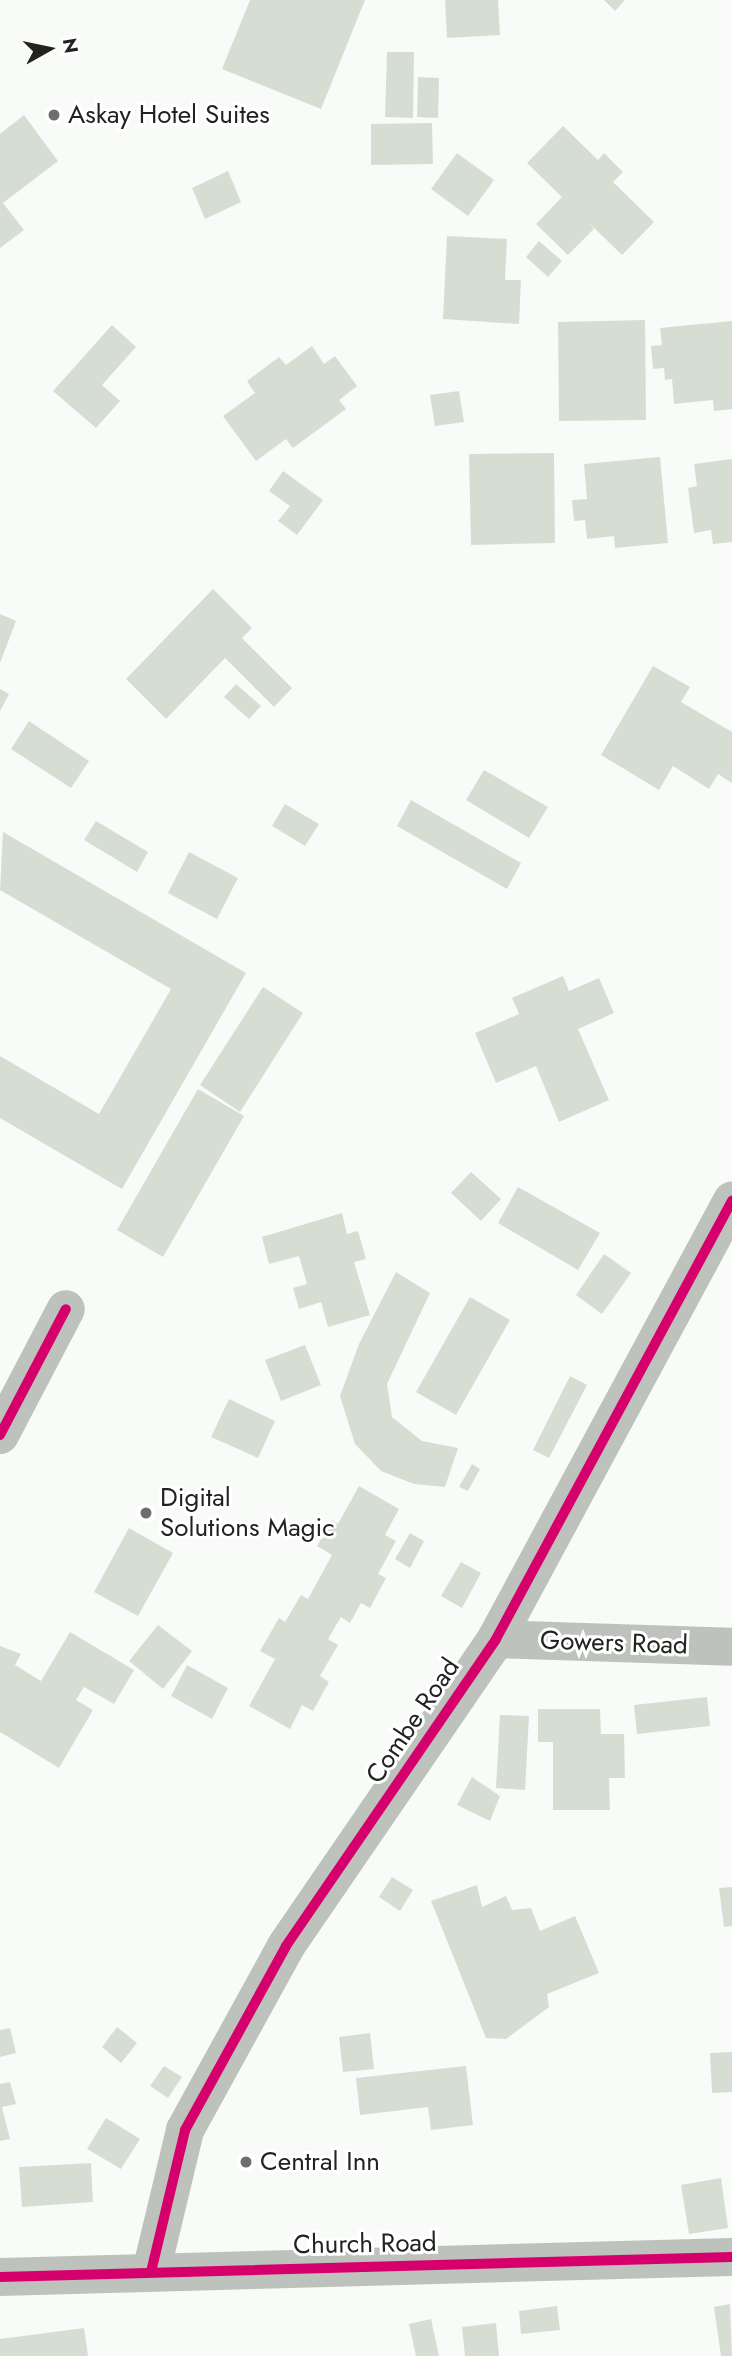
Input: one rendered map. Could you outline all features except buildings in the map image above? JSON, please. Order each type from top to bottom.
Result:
[{"type":"street","name":"Combe Road","points":[[151,2272],[185,2130],[286,1946],[496,1639],[732,1200]]},
{"type":"street","points":[[0,1435],[66,1309]]},
{"type":"street","name":"Gowers Road","points":[[496,1639],[732,1647]]},
{"type":"street","name":"Church Road","points":[[0,2277],[732,2257]]},
{"type":"cycle path","points":[[151,2272],[185,2130],[286,1946],[496,1639],[732,1201]]},
{"type":"cycle path","points":[[0,1435],[66,1309]]},
{"type":"cycle path","points":[[0,2277],[732,2257]]},
{"type":"place","name":"Askay Hotel Suites","points":[[54,115]]},
{"type":"place","name":"Digital Solutions Magic","points":[[146,1513]]},
{"type":"place","name":"Central Inn","points":[[246,2162]]}]
